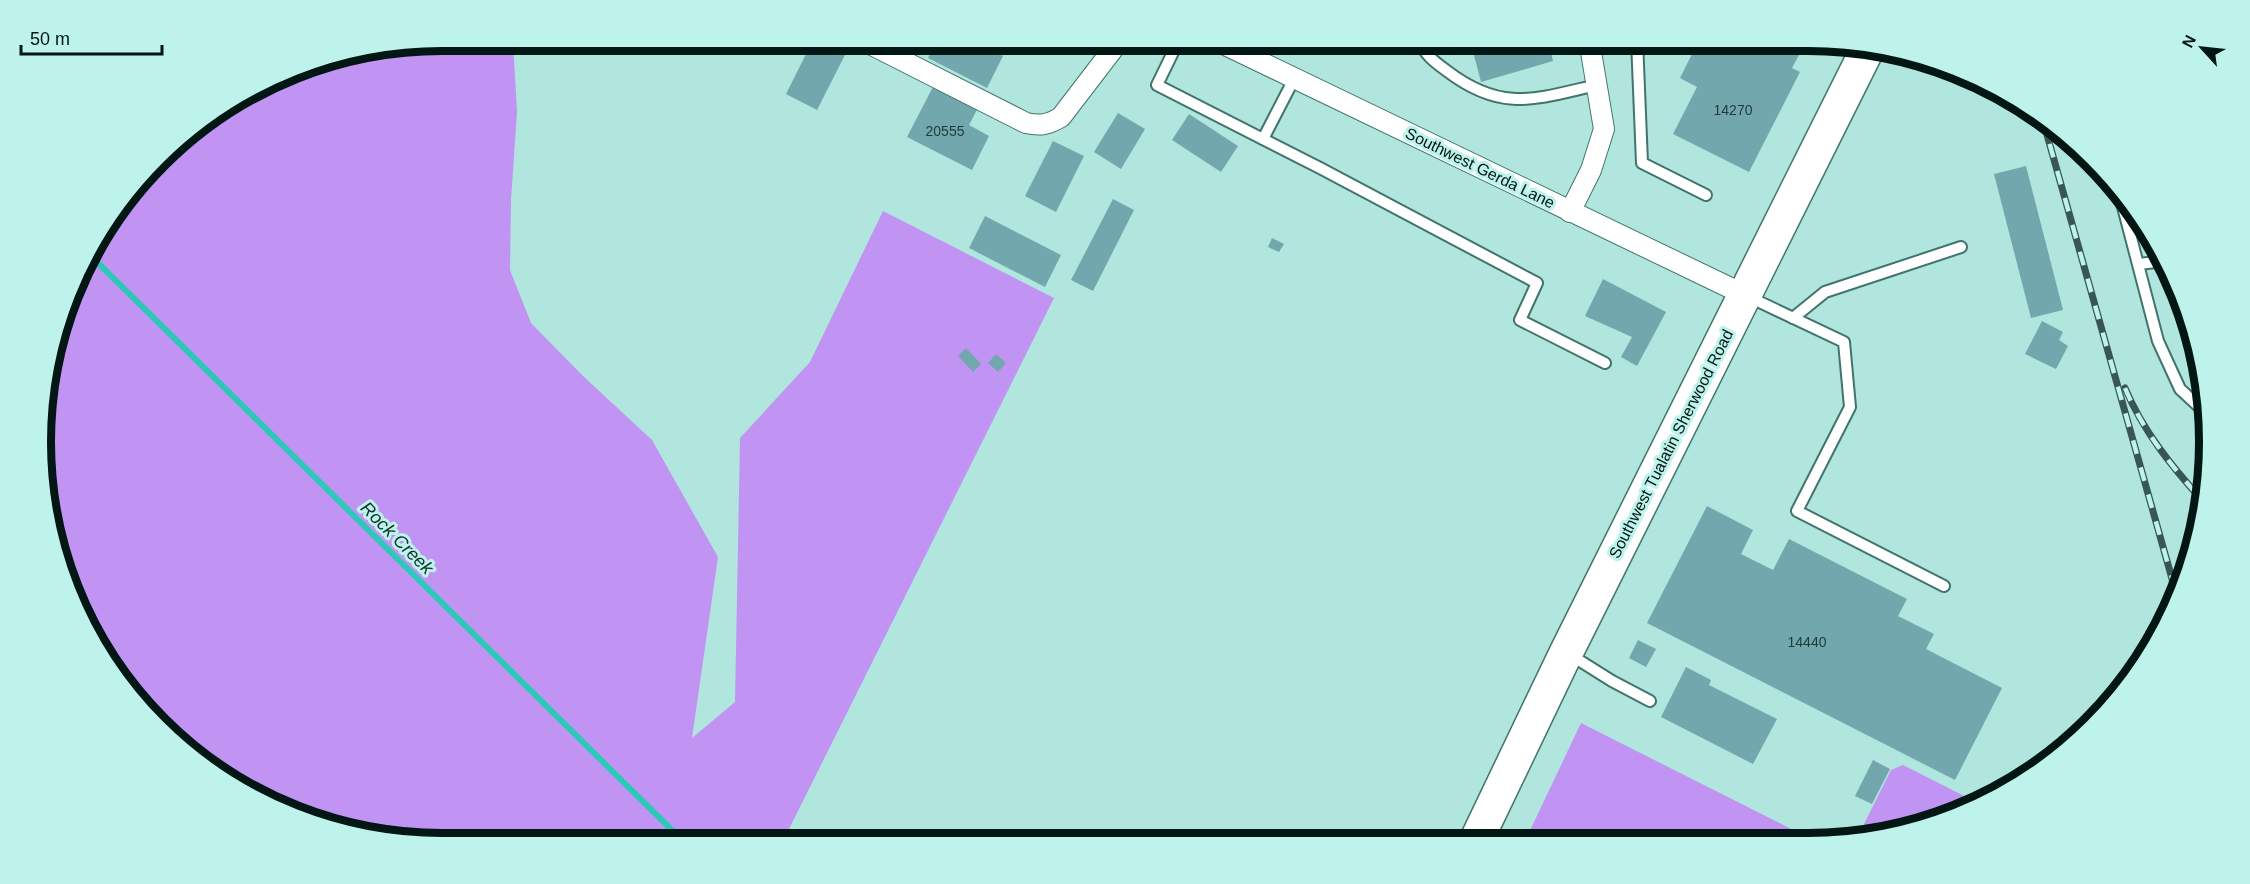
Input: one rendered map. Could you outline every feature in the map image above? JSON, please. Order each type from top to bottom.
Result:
[{"type":"highway","name":"Southwest Tualatin Sherwood Road","points":[[1480,833],[1566,653],[1864,55]]},
{"type":"street","points":[[884,51],[1026,123],[1038,126],[1050,124],[1061,117],[1112,51]]},
{"type":"street","name":"Southwest Gerda Lane","points":[[1237,51],[1745,295]]},
{"type":"street","points":[[1570,212],[1591,170],[1604,129],[1593,51]]},
{"type":"lane","points":[[1173,51],[1156,85],[1537,283],[1520,320],[1605,363]]},
{"type":"lane","points":[[1425,51],[1466,84],[1492,97],[1532,100],[1597,85]]},
{"type":"lane","points":[[1637,51],[1642,163],[1706,195]]},
{"type":"lane","points":[[1263,139],[1294,79]]},
{"type":"lane","points":[[2125,214],[2158,341],[2180,389],[2197,405]]},
{"type":"lane","points":[[1793,318],[1825,292],[1961,247]]},
{"type":"lane","points":[[2139,264],[2155,262]]},
{"type":"lane","points":[[1745,295],[1844,342],[1850,407],[1797,511],[1944,586]]},
{"type":"lane","points":[[1566,653],[1650,701]]},
{"type":"shaded area","points":[[514,51],[517,112],[511,200],[510,270],[531,323],[583,376],[652,440],[718,557],[692,738],[735,702],[740,438],[810,362],[883,211],[1054,298],[787,833],[416,832],[391,830],[341,820],[292,803],[246,781],[204,752],[184,736],[148,700],[103,638],[81,592],[64,543],[54,493],[52,468],[54,391],[64,341],[72,316],[103,246],[148,184],[184,148],[204,132],[246,103],[269,91],[341,64],[391,54],[416,52]]},
{"type":"shaded area","points":[[1581,723],[1799,833],[1529,833]]},
{"type":"shaded area","points":[[1903,765],[1969,798],[1909,820],[1861,830],[1891,770]]},
{"type":"building","points":[[808,51],[847,51],[817,110],[786,94]]},
{"type":"building","points":[[932,51],[993,51],[1003,56],[987,88],[928,58]]},
{"type":"building","points":[[1473,51],[1551,51],[1553,61],[1481,82]]},
{"type":"building","points":[[1694,51],[1792,51],[1799,55],[1792,68],[1800,72],[1749,172],[1673,134],[1697,87],[1680,78]]},
{"type":"building","points":[[935,83],[979,106],[969,125],[989,136],[972,170],[907,137]]},
{"type":"building","points":[[1118,113],[1145,129],[1121,169],[1094,152]]},
{"type":"building","points":[[1189,114],[1238,146],[1221,172],[1172,140]]},
{"type":"building","points":[[1053,141],[1084,156],[1056,212],[1025,196]]},
{"type":"building","points":[[2026,166],[2063,310],[2031,318],[1994,174]]},
{"type":"building","points":[[1113,199],[1134,210],[1093,291],[1071,280]]},
{"type":"building","points":[[985,216],[1061,255],[1045,287],[969,248]]},
{"type":"building","points":[[1272,238],[1284,244],[1279,252],[1268,247]]},
{"type":"building","points":[[1603,279],[1666,312],[1637,366],[1621,357],[1632,337],[1585,316]]},
{"type":"building","points":[[2042,321],[2063,332],[2059,340],[2068,346],[2056,369],[2025,354]]},
{"type":"building","points":[[966,348],[981,364],[973,372],[958,356]]},
{"type":"building","points":[[996,354],[1006,363],[998,372],[988,363]]},
{"type":"building","points":[[1707,506],[1753,530],[1741,554],[1773,570],[1789,539],[1907,599],[1898,616],[1934,634],[1926,649],[2002,688],[1955,780],[1647,623]]},
{"type":"building","points":[[1638,640],[1656,649],[1646,667],[1629,658]]},
{"type":"building","points":[[1686,667],[1711,680],[1709,685],[1777,719],[1753,764],[1661,717]]},
{"type":"building","points":[[1873,760],[1890,769],[1872,804],[1855,796]]},
{"type":"waterway","name":"Rock Creek","points":[[95,260],[675,833]]},
{"type":"railway","points":[[2046,132],[2173,582]]},
{"type":"railway","points":[[2125,388],[2140,419],[2159,448],[2196,493]]}]
